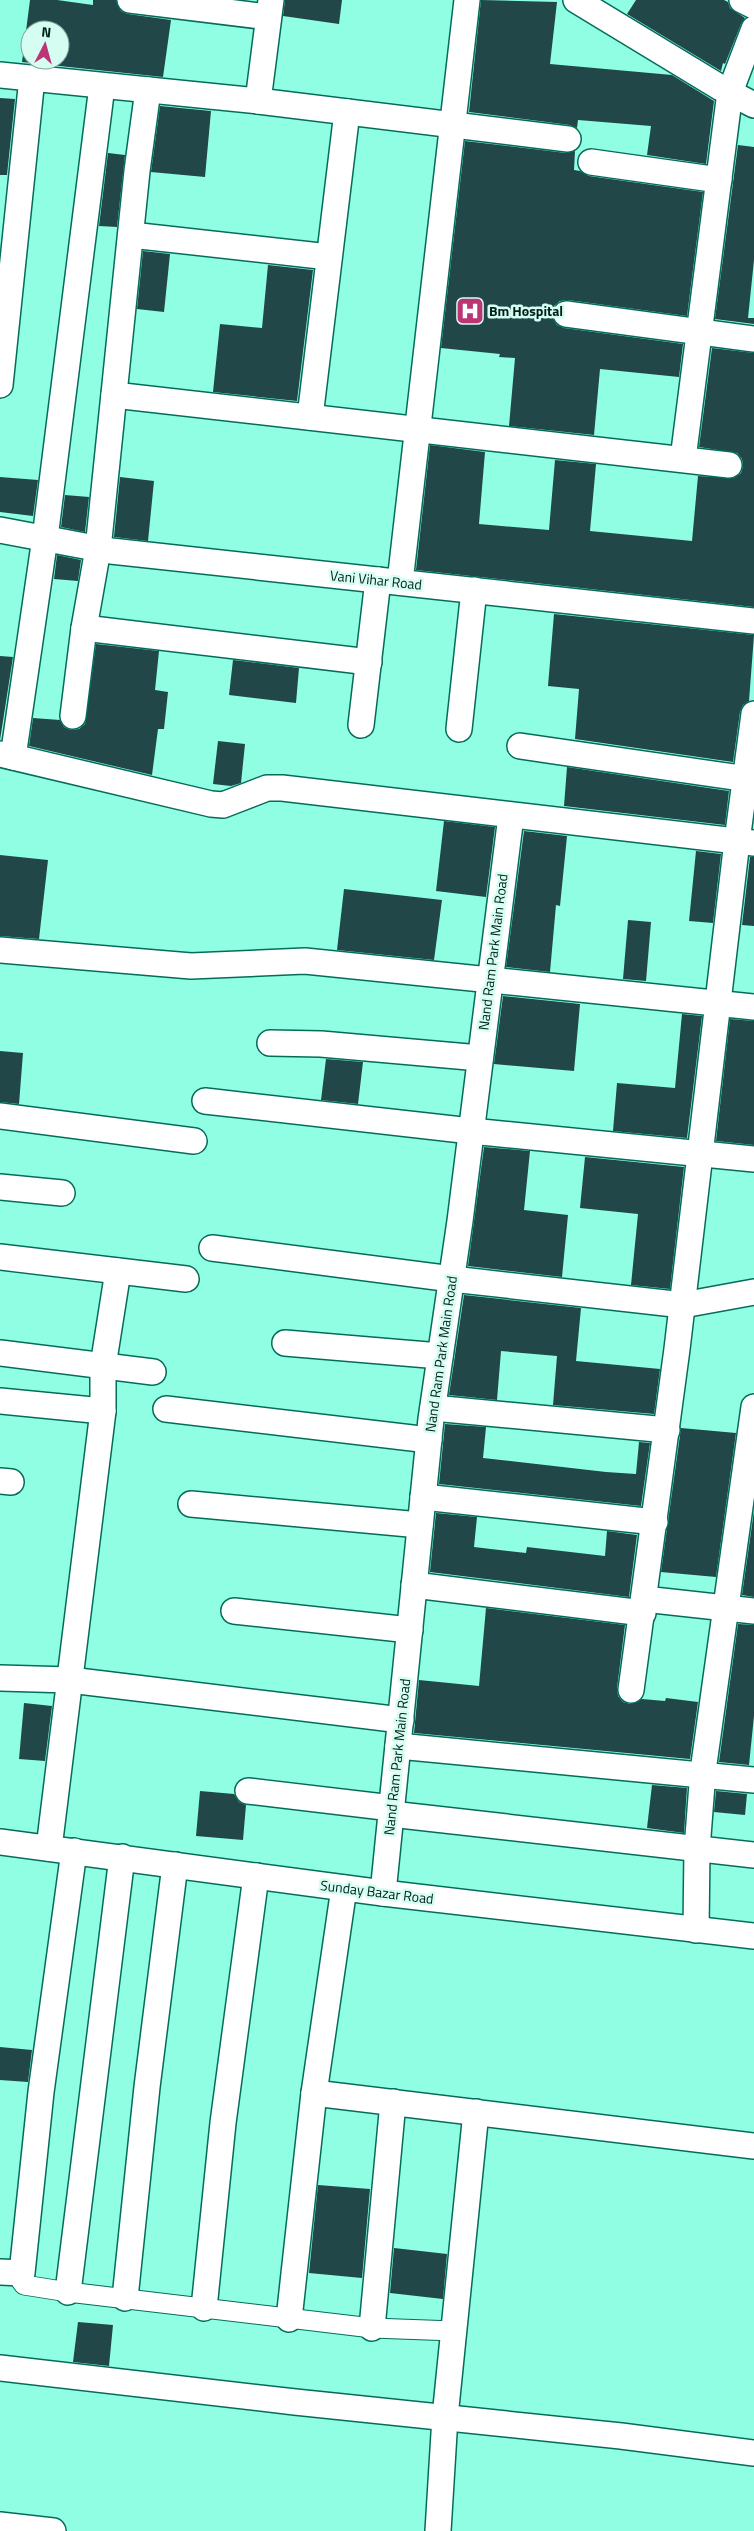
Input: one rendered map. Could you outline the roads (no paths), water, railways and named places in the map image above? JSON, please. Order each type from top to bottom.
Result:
[{"type":"street","points":[[130,0],[270,9],[258,101]]},
{"type":"street","points":[[361,725],[368,662],[389,581],[418,430],[467,0]]},
{"type":"street","points":[[576,0],[754,105]]},
{"type":"street","points":[[742,0],[754,6]]},
{"type":"street","points":[[683,460],[730,92],[754,28]]},
{"type":"street","points":[[0,75],[258,101],[568,139]]},
{"type":"street","points":[[0,385],[32,78]]},
{"type":"street","points":[[102,86],[45,538],[7,755],[210,804],[223,805],[267,788],[282,788],[745,842]]},
{"type":"street","points":[[73,716],[84,628],[98,549],[148,90]]},
{"type":"street","points":[[310,417],[347,112]]},
{"type":"street","points":[[591,162],[719,180]]},
{"type":"street","points":[[131,235],[330,257]]},
{"type":"street","points":[[566,314],[700,330],[754,339]]},
{"type":"street","points":[[114,395],[729,465]]},
{"type":"street","name":"Vani Vihar Road","points":[[0,530],[98,549],[754,621]]},
{"type":"street","points":[[459,728],[474,590]]},
{"type":"street","points":[[84,628],[368,662]]},
{"type":"street","points":[[631,1690],[644,1606],[683,1305],[718,1004],[745,842],[754,714]]},
{"type":"street","points":[[520,746],[750,779]]},
{"type":"street","name":"Nand Ram Park Main Road","points":[[383,1893],[429,1440],[452,1279],[511,816]]},
{"type":"street","points":[[0,950],[191,966],[305,961],[754,1007]]},
{"type":"street","points":[[270,1043],[321,1044],[480,1058]]},
{"type":"street","points":[[205,1101],[471,1131],[754,1159]]},
{"type":"street","points":[[0,1116],[194,1141]]},
{"type":"street","points":[[0,1187],[62,1193]]},
{"type":"street","points":[[212,1248],[452,1279],[683,1305],[754,1292]]},
{"type":"street","points":[[0,1257],[186,1279]]},
{"type":"street","points":[[49,1848],[103,1411],[103,1366],[118,1271]]},
{"type":"street","points":[[285,1343],[440,1356]]},
{"type":"street","points":[[0,1353],[153,1372]]},
{"type":"street","points":[[0,1401],[103,1411]]},
{"type":"street","points":[[696,1930],[697,1849],[702,1776],[754,1407]]},
{"type":"street","points":[[433,1408],[667,1430]]},
{"type":"street","points":[[166,1409],[429,1440]]},
{"type":"street","points":[[423,1497],[655,1522]]},
{"type":"street","points":[[191,1504],[420,1524]]},
{"type":"street","points":[[414,1585],[644,1606],[726,1607],[754,1611]]},
{"type":"street","points":[[234,1611],[410,1630]]},
{"type":"street","points":[[0,1678],[70,1680],[401,1720]]},
{"type":"street","points":[[398,1746],[754,1780]]},
{"type":"street","points":[[248,1790],[392,1811],[754,1856]]},
{"type":"street","name":"Sunday Bazar Road","points":[[0,1842],[383,1893],[754,1936]]},
{"type":"street","points":[[74,1851],[41,2092],[11,2273],[24,2285],[68,2292],[372,2328],[454,2331]]},
{"type":"street","points":[[68,2292],[122,1857]]},
{"type":"street","points":[[125,2298],[147,2087],[175,1865]]},
{"type":"street","points":[[204,2308],[223,2123],[256,1876]]},
{"type":"street","points":[[289,2319],[314,2093],[344,1888]]},
{"type":"street","points":[[314,2093],[754,2146]]},
{"type":"street","points":[[372,2328],[393,2102]]},
{"type":"street","points":[[438,2531],[445,2417],[476,2112]]},
{"type":"street","points":[[0,2368],[621,2436],[754,2453]]},
{"type":"street","points":[[0,2525],[52,2531]]},
{"type":"place","name":"Bm Hospital","points":[[470,311]]}]
